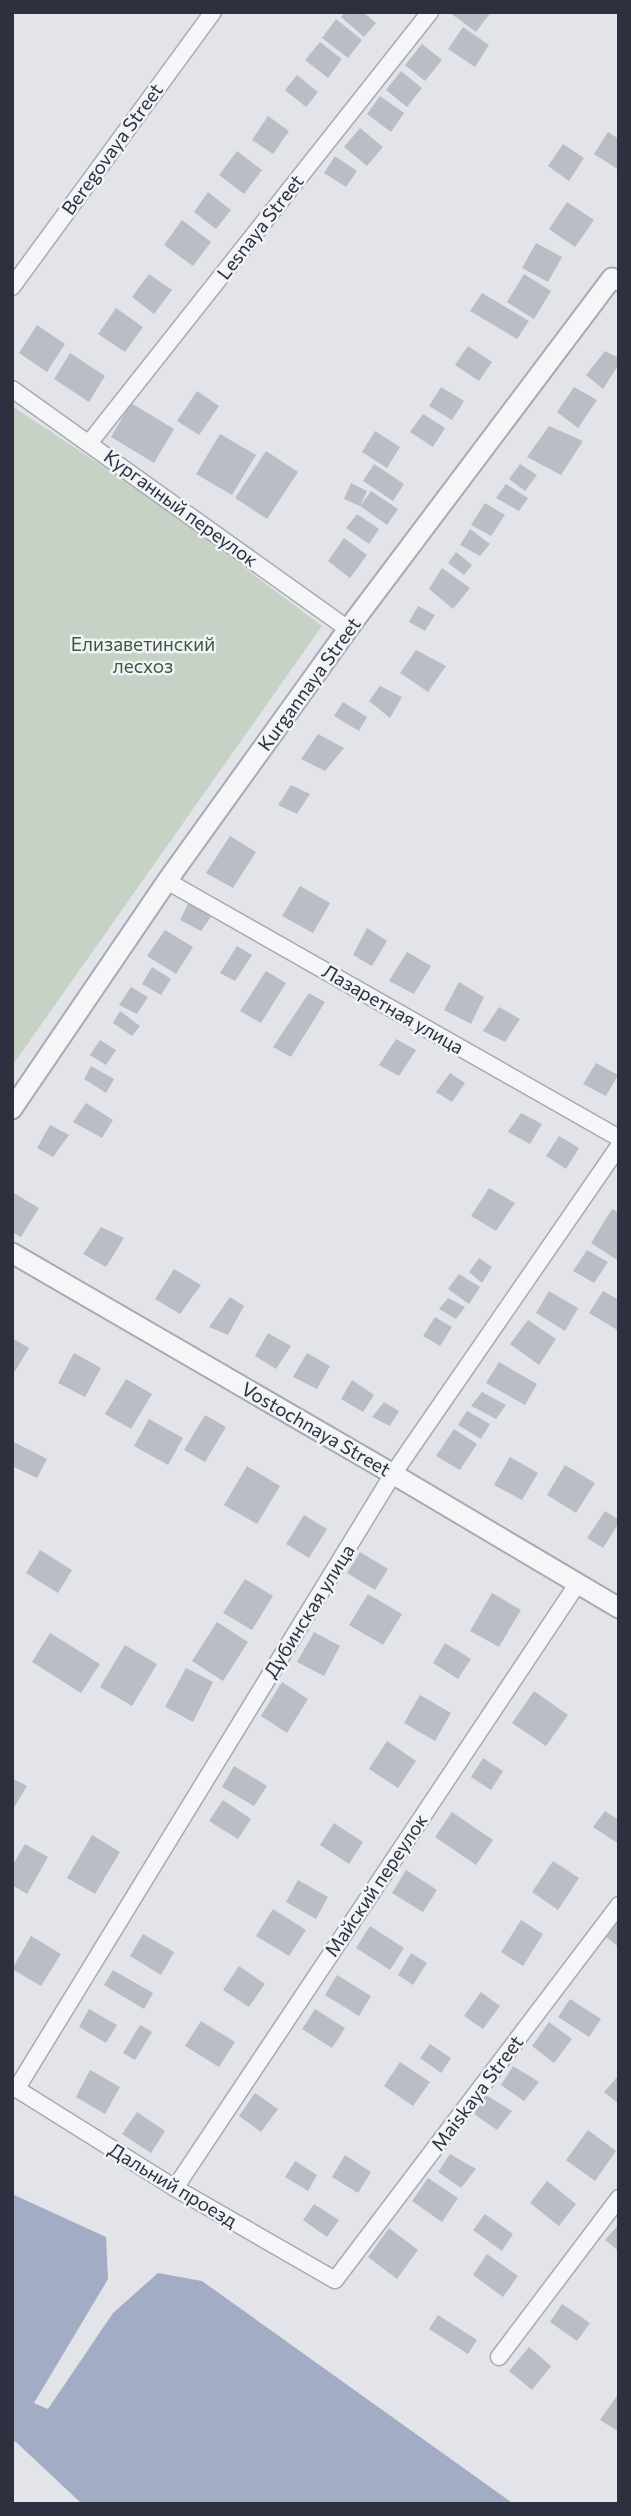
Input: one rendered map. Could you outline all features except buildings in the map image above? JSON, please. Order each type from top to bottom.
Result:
[{"type":"street","name":"Beregovaya Street","points":[[12,287],[213,12]]},
{"type":"street","name":"Lesnaya Street","points":[[90,442],[430,12]]},
{"type":"street","name":"Kurgannaya Street","points":[[12,1109],[167,881],[348,629],[617,276]]},
{"type":"street","name":"Курганный переулок","points":[[12,389],[90,442],[348,629]]},
{"type":"street","name":"Лазаретная улица","points":[[167,881],[619,1138]]},
{"type":"street","name":"Дубинская улица","points":[[14,2087],[393,1474],[619,1146]]},
{"type":"street","name":"Vostochnaya Street","points":[[12,1253],[619,1608]]},
{"type":"street","name":"Майский переулок","points":[[175,2188],[578,1583]]},
{"type":"street","name":"Maiskaya Street","points":[[335,2280],[619,1905]]},
{"type":"street","name":"Дальний проезд","points":[[14,2087],[175,2188],[335,2280]]},
{"type":"street","points":[[499,2357],[619,2198]]},
{"type":"green space","name":"Елизаветинский лесхоз","points":[[12,406],[151,498],[322,626],[12,1066]]},
{"type":"water","points":[[12,2194],[106,2237],[108,2279],[34,2403],[48,2409],[113,2313],[158,2273],[202,2281],[514,2504],[82,2504],[12,2441]]}]
